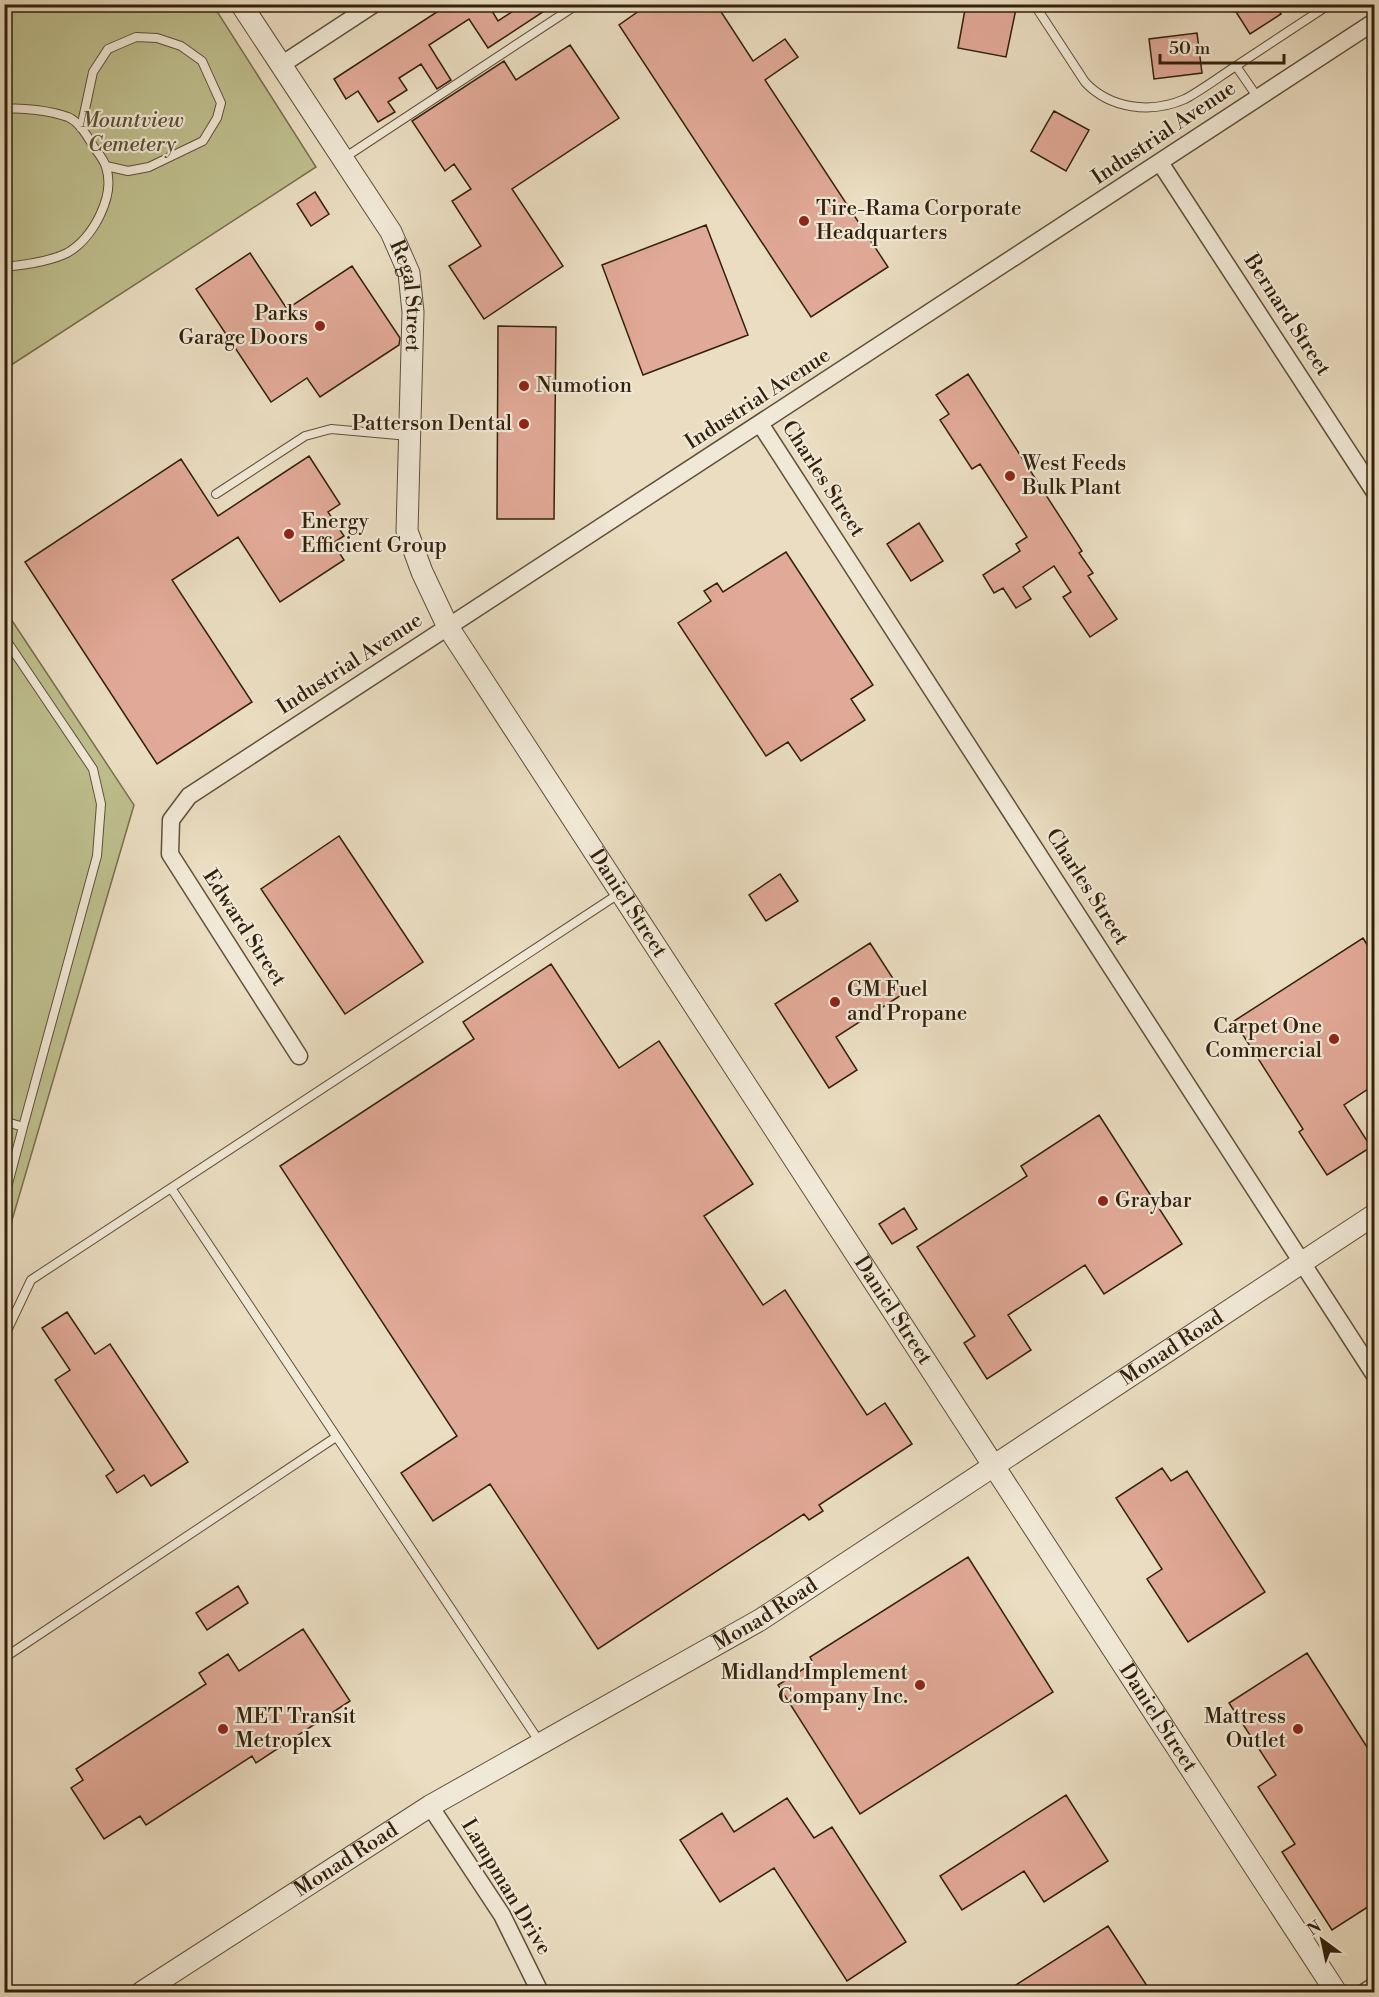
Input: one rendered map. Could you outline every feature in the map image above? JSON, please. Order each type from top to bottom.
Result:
[{"type":"street","name":"Regal Street","points":[[241,4],[391,232],[409,273],[413,312],[407,531],[422,572],[448,627]]},
{"type":"street","points":[[281,65],[374,4]]},
{"type":"street","name":"Industrial Avenue","points":[[171,820],[189,796],[1161,164],[1374,22]]},
{"type":"street","name":"Bernard Street","points":[[1161,164],[1374,491]]},
{"type":"street","name":"Charles Street","points":[[761,425],[1374,1374]]},
{"type":"street","name":"Daniel Street","points":[[448,627],[1336,1992]]},
{"type":"street","name":"Edward Street","points":[[171,820],[170,854],[299,1056]]},
{"type":"street","name":"Monad Road","points":[[142,1992],[430,1806],[760,1620],[1374,1215]]},
{"type":"street","name":"Lampman Drive","points":[[430,1806],[502,1915],[540,1992]]},
{"type":"street","points":[[1365,1992],[1374,1986]]},
{"type":"lane","points":[[343,158],[578,4]]},
{"type":"lane","points":[[1034,4],[1085,82],[1095,93],[1110,102],[1127,107],[1165,104],[1184,99],[1330,4]]},
{"type":"lane","points":[[81,128],[93,72],[108,49],[136,37],[158,38],[181,46],[202,62],[221,103],[217,118],[203,141],[149,167],[128,171],[106,166]]},
{"type":"lane","points":[[1236,66],[1258,98]]},
{"type":"lane","points":[[4,109],[15,108],[69,117],[81,128],[106,166],[108,180],[105,203],[87,238],[66,253],[30,264],[4,267]]},
{"type":"lane","points":[[216,494],[305,436],[331,429],[410,436]]},
{"type":"lane","points":[[4,637],[93,769],[101,804],[97,856],[4,1199]]},
{"type":"lane","points":[[4,1337],[31,1280],[621,893]]},
{"type":"lane","points":[[4,1121],[23,1127]]},
{"type":"lane","points":[[171,1188],[541,1744]]},
{"type":"lane","points":[[4,1658],[336,1437]]},
{"type":"green space","name":"Mountview Cemetery","points":[[5,5],[213,5],[316,167],[5,369]]},
{"type":"green space","points":[[5,610],[134,805],[5,1244]]},
{"type":"building","points":[[449,4],[491,4],[489,6],[498,21],[524,4],[555,4],[488,48],[469,19],[429,45],[451,80],[437,89],[421,64],[399,78],[407,90],[388,102],[395,112],[378,122],[358,91],[346,99],[334,79]]},
{"type":"building","points":[[649,4],[716,4],[753,61],[785,39],[798,57],[765,80],[888,267],[811,317],[619,25]]},
{"type":"building","points":[[966,4],[1017,4],[1006,57],[958,48]]},
{"type":"building","points":[[1231,4],[1275,4],[1281,14],[1250,34]]},
{"type":"building","points":[[1197,33],[1202,73],[1154,79],[1149,39]]},
{"type":"building","points":[[570,45],[619,118],[512,189],[563,266],[484,319],[449,266],[481,246],[452,201],[471,189],[454,164],[445,171],[412,121],[504,61],[516,80]]},
{"type":"building","points":[[1054,111],[1089,130],[1066,171],[1031,151]]},
{"type":"building","points":[[315,192],[329,214],[311,226],[297,204]]},
{"type":"building","points":[[706,225],[748,335],[643,375],[602,265]]},
{"type":"building","points":[[250,253],[287,309],[352,266],[400,338],[399,345],[320,397],[307,378],[271,402],[196,289]]},
{"type":"building","points":[[498,326],[556,327],[554,519],[497,519]]},
{"type":"building","points":[[968,374],[1082,551],[1079,553],[1093,573],[1088,576],[1117,619],[1090,637],[1063,597],[1071,592],[1054,566],[1023,587],[1031,599],[1016,608],[1003,588],[994,593],[983,575],[1020,551],[1016,544],[1027,537],[980,464],[972,469],[940,420],[949,414],[936,395]]},
{"type":"building","points":[[309,456],[340,504],[328,512],[344,536],[333,543],[344,560],[280,602],[238,537],[172,580],[252,702],[157,764],[25,562],[181,459],[218,516]]},
{"type":"building","points":[[919,523],[943,561],[911,581],[887,544]]},
{"type":"building","points":[[786,552],[873,685],[851,699],[865,720],[801,761],[788,742],[766,756],[678,623],[711,601],[704,591],[717,583],[723,592]]},
{"type":"building","points":[[339,836],[423,962],[345,1014],[261,889]]},
{"type":"building","points":[[780,874],[798,901],[766,921],[749,895]]},
{"type":"building","points":[[1363,938],[1374,956],[1374,1085],[1344,1105],[1371,1147],[1327,1175],[1299,1132],[1303,1129],[1234,1021]]},
{"type":"building","points":[[870,943],[903,994],[836,1037],[857,1070],[829,1088],[775,1004]]},
{"type":"building","points":[[551,964],[619,1068],[659,1041],[753,1184],[704,1216],[763,1305],[785,1290],[867,1415],[885,1403],[912,1444],[819,1505],[823,1511],[809,1520],[804,1514],[598,1649],[490,1484],[433,1521],[401,1473],[457,1436],[280,1166],[474,1039],[463,1022]]},
{"type":"building","points":[[1099,1115],[1182,1244],[1104,1294],[1085,1265],[1008,1315],[1031,1350],[987,1379],[964,1343],[975,1336],[917,1247],[1027,1176],[1021,1166]]},
{"type":"building","points":[[904,1208],[917,1229],[892,1244],[879,1224]]},
{"type":"building","points":[[67,1312],[95,1354],[110,1344],[188,1462],[151,1486],[144,1475],[117,1493],[106,1476],[114,1470],[55,1380],[70,1370],[42,1328]]},
{"type":"building","points":[[1162,1468],[1171,1481],[1187,1471],[1265,1592],[1188,1642],[1147,1579],[1162,1569],[1116,1498]]},
{"type":"building","points":[[968,1557],[1053,1692],[860,1814],[778,1685],[813,1663],[810,1657]]},
{"type":"building","points":[[238,1586],[248,1603],[207,1630],[196,1613]]},
{"type":"building","name":"MET Transit Metroplex","points":[[303,1629],[350,1701],[256,1763],[252,1756],[146,1825],[140,1816],[104,1839],[71,1788],[83,1780],[76,1769],[206,1684],[199,1673],[228,1654],[239,1671]]},
{"type":"building","points":[[1307,1653],[1374,1758],[1374,1903],[1332,1930],[1282,1852],[1295,1844],[1258,1787],[1276,1775],[1229,1703]]},
{"type":"building","points":[[1066,1795],[1108,1861],[1044,1902],[1024,1871],[962,1910],[940,1876]]},
{"type":"building","points":[[787,1798],[814,1838],[832,1827],[906,1942],[847,1981],[774,1868],[720,1902],[680,1840],[722,1813],[734,1832]]},
{"type":"building","points":[[1108,1926],[1151,1992],[1005,1992]]},
{"type":"place","name":"Tire-Rama Corporate Headquarters","points":[[804,221]]},
{"type":"place","name":"Parks Garage Doors","points":[[320,326]]},
{"type":"place","name":"Numotion","points":[[524,386]]},
{"type":"place","name":"Patterson Dental","points":[[524,424]]},
{"type":"place","name":"West Feeds Bulk Plant","points":[[1010,476]]},
{"type":"place","name":"Energy Efficient Group","points":[[289,534]]},
{"type":"place","name":"GM Fuel and Propane","points":[[835,1002]]},
{"type":"place","name":"Carpet One Commercial","points":[[1334,1039]]},
{"type":"place","name":"Graybar","points":[[1103,1201]]},
{"type":"place","name":"Midland Implement Company Inc.","points":[[920,1685]]},
{"type":"place","name":"MET Transit Metroplex","points":[[223,1729]]},
{"type":"place","name":"Mattress Outlet","points":[[1298,1729]]}]
